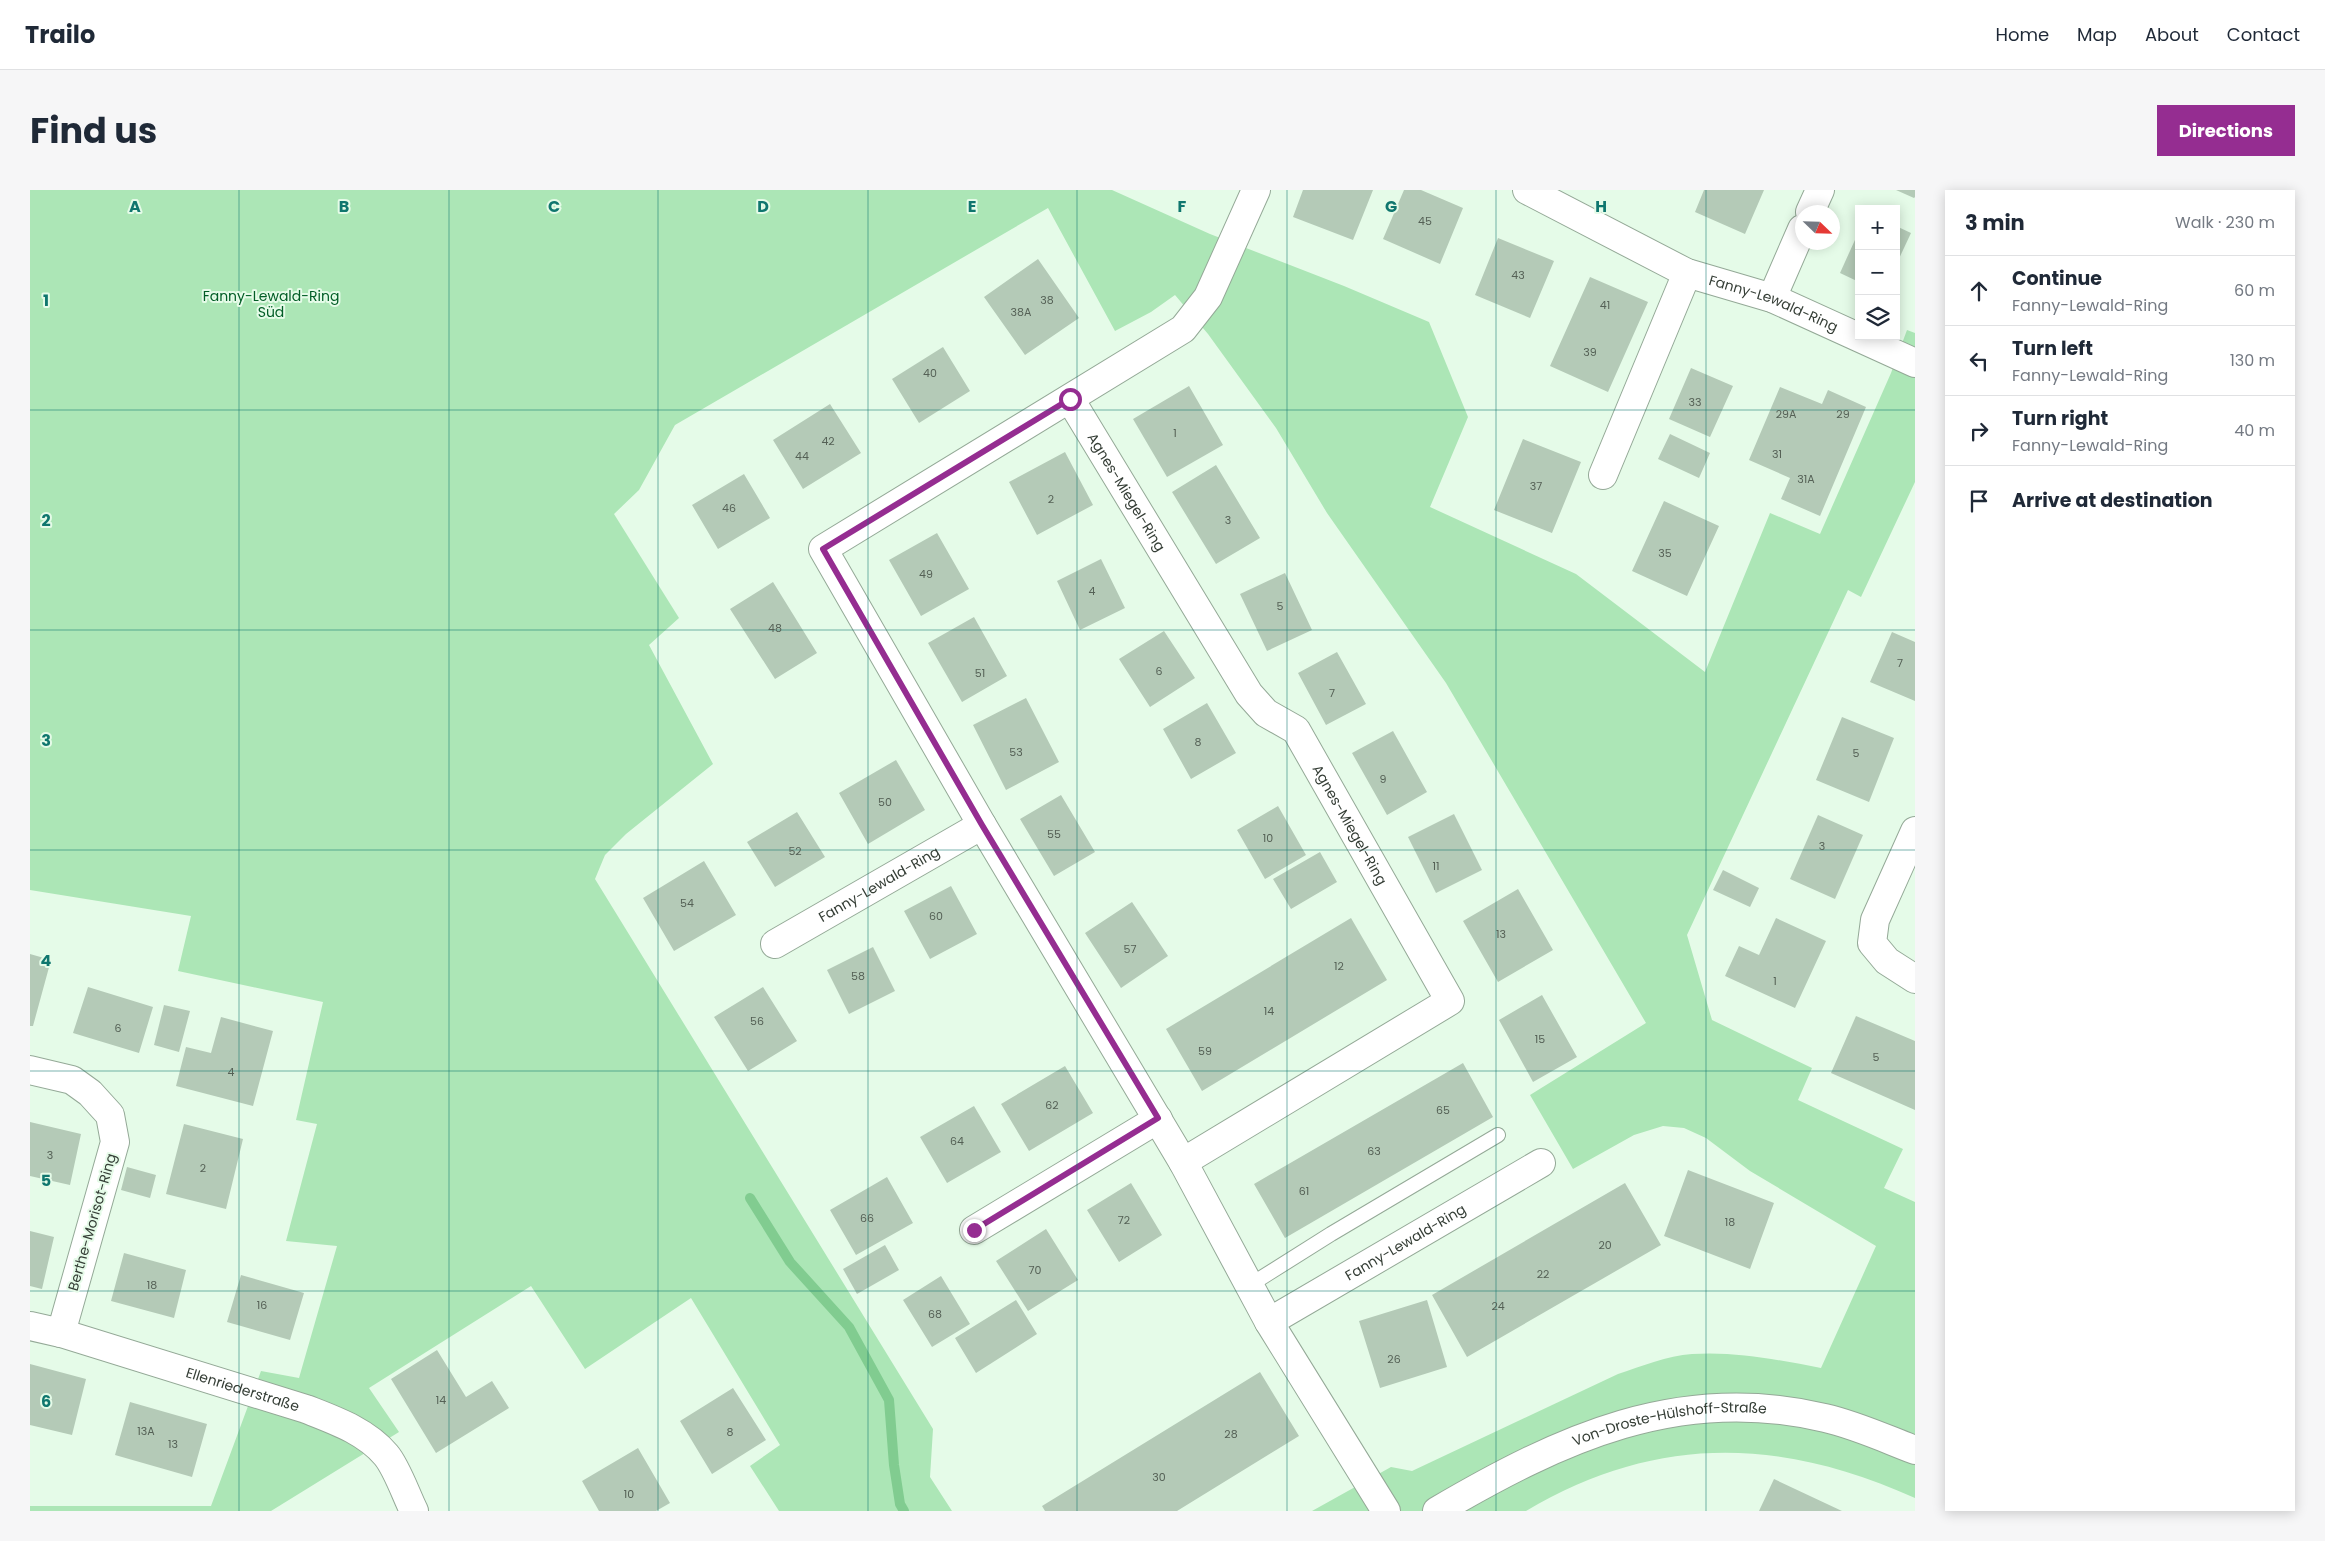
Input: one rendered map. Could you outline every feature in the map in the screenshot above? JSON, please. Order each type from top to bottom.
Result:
[{"type":"street","points":[[1256,190],[1208,297],[1199,311],[1183,329],[823,549],[982,825],[1158,1118],[1269,1322],[1386,1511]]},
{"type":"street","name":"Fanny-Lewald-Ring","points":[[1527,190],[1687,273],[1772,298],[1915,363]]},
{"type":"street","points":[[1813,205],[1820,190]]},
{"type":"street","points":[[1772,298],[1795,245]]},
{"type":"street","points":[[1603,476],[1687,273]]},
{"type":"street","name":"Agnes-Miegel-Ring","points":[[1070,399],[1249,694],[1266,714],[1296,730],[1450,1001],[1183,1162]]},
{"type":"street","name":"Fanny-Lewald-Ring","points":[[775,944],[982,825]]},
{"type":"street","points":[[1915,831],[1875,920],[1872,943],[1887,961],[1915,979]]},
{"type":"street","name":"Berthe-Morisot-Ring","points":[[30,1070],[72,1080],[90,1094],[110,1115],[115,1142],[61,1333]]},
{"type":"street","points":[[974,1230],[1158,1118]]},
{"type":"street","name":"Fanny-Lewald-Ring","points":[[1269,1322],[1540,1163]]},
{"type":"street","name":"Ellenriederstraße","points":[[30,1326],[61,1333],[332,1419],[368,1437],[387,1456],[414,1511]]},
{"type":"street","name":"Von-Droste-Hülshoff-Straße","points":[[1437,1511],[1498,1475],[1568,1442],[1615,1426],[1699,1408],[1763,1409],[1826,1418],[1915,1450]]},
{"type":"lane","points":[[1250,1285],[1331,1234],[1498,1135]]},
{"type":"green space","name":"Fanny-Lewald-Ring Süd","points":[[30,190],[1112,190],[1210,234],[1344,286],[1429,322],[1468,417],[1430,507],[1576,574],[1705,672],[1770,513],[1820,534],[1891,373],[1907,330],[1915,333],[1915,482],[1861,597],[1848,590],[1687,935],[1712,1020],[1812,1068],[1798,1100],[1903,1149],[1884,1188],[1915,1202],[1915,1498],[1865,1478],[1815,1463],[1766,1455],[1718,1453],[1670,1457],[1622,1468],[1574,1486],[1526,1511],[1312,1511],[1391,1467],[1412,1471],[1618,1374],[1664,1359],[1708,1353],[1757,1357],[1821,1368],[1876,1246],[1750,1171],[1706,1138],[1684,1128],[1663,1126],[1634,1135],[1573,1169],[1530,1095],[1646,1023],[1446,683],[1327,513],[1276,428],[1208,334],[1175,295],[1151,312],[1115,331],[1048,208],[675,425],[639,490],[614,514],[679,618],[649,645],[713,764],[626,834],[605,855],[595,879],[933,1429],[930,1477],[952,1511],[779,1511],[750,1466],[780,1445],[691,1298],[585,1369],[531,1286],[369,1388],[399,1432],[271,1511],[30,1511],[30,1506],[211,1506],[261,1371],[299,1378],[337,1246],[286,1241],[317,1124],[296,1120],[323,1002],[178,971],[191,916],[30,890]]},
{"type":"building","points":[[1303,190],[1373,190],[1353,240],[1293,217]]},
{"type":"building","points":[[1404,190],[1421,190],[1463,208],[1440,264],[1383,239]]},
{"type":"building","points":[[1704,190],[1764,190],[1745,234],[1695,212]]},
{"type":"building","points":[[1896,190],[1915,190],[1915,197],[1914,198]]},
{"type":"building","points":[[1900,228],[1911,233],[1900,256]]},
{"type":"building","points":[[1498,238],[1554,261],[1530,318],[1475,295]]},
{"type":"building","points":[[1855,240],[1855,280],[1840,273]]},
{"type":"building","points":[[1038,259],[1079,318],[1025,355],[984,297]]},
{"type":"building","points":[[1590,277],[1648,302],[1608,392],[1550,366]]},
{"type":"building","points":[[943,347],[970,391],[919,423],[892,379]]},
{"type":"building","points":[[1691,368],[1733,386],[1710,437],[1669,419]]},
{"type":"building","points":[[1189,386],[1223,445],[1167,477],[1133,419]]},
{"type":"building","points":[[1780,387],[1822,404],[1828,390],[1866,407],[1820,516],[1781,499],[1790,478],[1749,460]]},
{"type":"building","points":[[830,404],[861,453],[803,489],[773,440]]},
{"type":"building","points":[[1670,434],[1710,453],[1699,478],[1658,459]]},
{"type":"building","points":[[1523,439],[1581,462],[1552,533],[1494,510]]},
{"type":"building","points":[[1065,452],[1093,505],[1037,535],[1009,482]]},
{"type":"building","points":[[1216,465],[1260,538],[1216,564],[1172,492]]},
{"type":"building","points":[[744,474],[770,518],[718,549],[692,505]]},
{"type":"building","points":[[1664,501],[1719,526],[1687,596],[1632,571]]},
{"type":"building","points":[[937,533],[969,589],[921,616],[889,560]]},
{"type":"building","points":[[1101,559],[1125,608],[1080,630],[1057,581]]},
{"type":"building","points":[[1285,573],[1312,630],[1267,651],[1240,594]]},
{"type":"building","points":[[773,582],[817,653],[775,679],[730,609]]},
{"type":"building","points":[[974,617],[1007,676],[962,702],[928,643]]},
{"type":"building","points":[[1164,631],[1195,678],[1150,707],[1119,659]]},
{"type":"building","points":[[1892,632],[1915,642],[1915,701],[1870,682]]},
{"type":"building","points":[[1337,652],[1366,704],[1326,725],[1298,673]]},
{"type":"building","points":[[1026,698],[1059,762],[1006,790],[973,725]]},
{"type":"building","points":[[1207,703],[1236,753],[1191,779],[1163,729]]},
{"type":"building","points":[[1842,717],[1894,738],[1869,802],[1816,780]]},
{"type":"building","points":[[1393,731],[1427,792],[1387,815],[1352,753]]},
{"type":"building","points":[[896,760],[925,810],[868,844],[839,793]]},
{"type":"building","points":[[1061,795],[1095,852],[1054,876],[1020,819]]},
{"type":"building","points":[[1278,806],[1306,855],[1265,879],[1237,830]]},
{"type":"building","points":[[797,812],[825,857],[775,887],[747,842]]},
{"type":"building","points":[[1454,814],[1482,870],[1436,893],[1408,837]]},
{"type":"building","points":[[1818,815],[1863,835],[1835,899],[1790,879]]},
{"type":"building","points":[[1320,852],[1337,882],[1291,909],[1273,879]]},
{"type":"building","points":[[704,861],[736,915],[674,951],[643,898]]},
{"type":"building","points":[[1723,870],[1759,888],[1750,907],[1713,890]]},
{"type":"building","points":[[951,886],[977,934],[930,959],[904,911]]},
{"type":"building","points":[[1518,889],[1553,950],[1498,982],[1463,921]]},
{"type":"building","points":[[1132,902],[1168,956],[1121,988],[1085,933]]},
{"type":"building","points":[[1351,918],[1387,980],[1202,1091],[1166,1029]]},
{"type":"building","points":[[1776,918],[1826,941],[1795,1008],[1725,976],[1739,946],[1759,955]]},
{"type":"building","points":[[873,947],[895,991],[849,1014],[827,970]]},
{"type":"building","points":[[30,954],[51,960],[33,1026],[30,1026]]},
{"type":"building","points":[[88,987],[153,1007],[139,1053],[73,1033]]},
{"type":"building","points":[[763,987],[797,1041],[748,1071],[714,1017]]},
{"type":"building","points":[[1542,995],[1577,1057],[1533,1082],[1499,1020]]},
{"type":"building","points":[[164,1005],[190,1011],[179,1052],[154,1045]]},
{"type":"building","points":[[1856,1016],[1915,1041],[1915,1110],[1831,1073]]},
{"type":"building","points":[[221,1017],[273,1031],[253,1106],[176,1086],[186,1047],[211,1053]]},
{"type":"building","points":[[1463,1063],[1493,1117],[1285,1238],[1254,1184]]},
{"type":"building","points":[[1065,1066],[1093,1113],[1029,1151],[1001,1104]]},
{"type":"building","points":[[974,1106],[1001,1152],[947,1183],[920,1137]]},
{"type":"building","points":[[30,1122],[81,1134],[70,1185],[30,1176]]},
{"type":"building","points":[[184,1124],[243,1139],[226,1209],[166,1194]]},
{"type":"building","points":[[127,1167],[156,1175],[150,1198],[121,1190]]},
{"type":"building","points":[[1688,1170],[1774,1203],[1750,1269],[1664,1236]]},
{"type":"building","points":[[887,1177],[913,1223],[856,1255],[830,1210]]},
{"type":"building","points":[[1131,1183],[1162,1235],[1119,1262],[1087,1210]]},
{"type":"building","points":[[1625,1183],[1661,1245],[1467,1357],[1432,1295]]},
{"type":"building","points":[[1046,1229],[1078,1280],[1028,1311],[996,1261]]},
{"type":"building","points":[[30,1231],[54,1237],[42,1289],[30,1286]]},
{"type":"building","points":[[885,1245],[899,1270],[857,1294],[843,1269]]},
{"type":"building","points":[[124,1253],[186,1270],[174,1318],[111,1301]]},
{"type":"building","points":[[241,1275],[304,1293],[290,1340],[227,1322]]},
{"type":"building","points":[[941,1276],[970,1324],[932,1347],[903,1300]]},
{"type":"building","points":[[1016,1300],[1037,1334],[976,1373],[955,1338]]},
{"type":"building","points":[[1427,1300],[1447,1367],[1380,1388],[1359,1321]]},
{"type":"building","points":[[437,1350],[466,1397],[492,1381],[509,1408],[436,1453],[391,1379]]},
{"type":"building","points":[[30,1364],[86,1379],[72,1435],[30,1425]]},
{"type":"building","points":[[1260,1372],[1299,1436],[1177,1511],[1045,1511],[1042,1506]]},
{"type":"building","points":[[733,1388],[766,1440],[712,1474],[680,1421]]},
{"type":"building","points":[[130,1402],[207,1424],[192,1477],[115,1455]]},
{"type":"building","points":[[638,1448],[670,1503],[656,1511],[599,1511],[582,1481]]},
{"type":"building","points":[[1774,1479],[1842,1511],[1759,1511]]},
{"type":"waterway","points":[[750,1198],[790,1262],[849,1327],[889,1400],[894,1465],[900,1504],[904,1511]]},
{"type":"route","points":[[974,1230],[1158,1118],[982,825],[823,549],[1070,399]]}]
